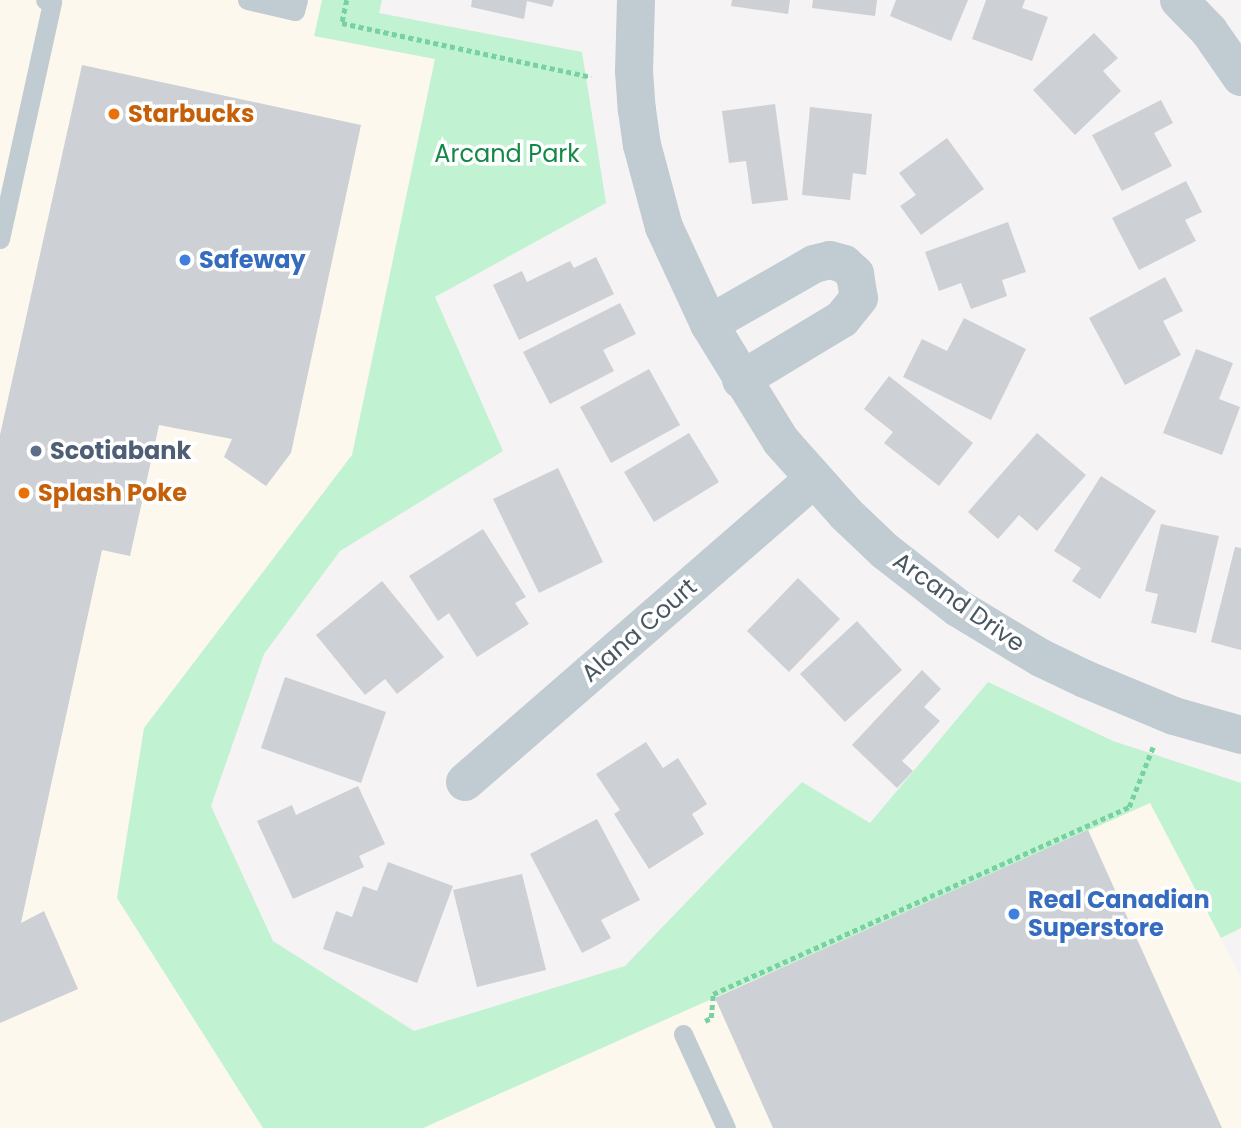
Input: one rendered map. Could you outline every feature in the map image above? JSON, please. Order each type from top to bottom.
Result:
[{"type":"street","name":"Arcand Drive","points":[[636,0],[634,71],[642,145],[664,227],[709,324],[781,441],[813,479],[893,558],[957,608],[1041,658],[1126,697],[1241,735]]},
{"type":"street","points":[[1179,0],[1209,32],[1241,77]]},
{"type":"street","points":[[709,324],[814,264],[830,260],[844,264],[855,274],[859,298],[842,319],[741,380]]},
{"type":"street","name":"Alana Court","points":[[466,782],[813,479]]},
{"type":"lane","points":[[0,239],[52,2],[45,0]]},
{"type":"lane","points":[[247,0],[295,11],[298,0]]},
{"type":"lane","points":[[683,1034],[726,1128]]},
{"type":"path","points":[[347,0],[342,23],[591,77]]},
{"type":"path","points":[[683,1034],[711,1018],[713,994],[1129,807],[1153,747]]},
{"type":"shaded area","points":[[0,0],[322,0],[315,36],[435,59],[352,455],[144,728],[117,898],[263,1128],[0,1128]]},
{"type":"shaded area","name":"Real Canadian Superstore","points":[[1151,802],[1241,978],[1241,1128],[423,1128]]},
{"type":"green space","name":"Arcand Park","points":[[322,0],[382,0],[379,13],[582,52],[606,203],[435,297],[503,451],[340,551],[264,654],[211,806],[273,941],[414,1031],[625,966],[802,782],[870,823],[988,682],[1113,741],[1241,783],[1241,928],[1221,938],[1150,803],[423,1128],[263,1128],[117,898],[144,728],[352,455],[435,59],[314,36]]},
{"type":"building","points":[[472,0],[554,0],[552,7],[527,1],[524,19],[471,7]]},
{"type":"building","points":[[732,0],[790,0],[788,14],[731,6]]},
{"type":"building","points":[[813,0],[877,0],[875,16],[812,8]]},
{"type":"building","points":[[896,0],[968,0],[951,41],[890,16]]},
{"type":"building","points":[[986,0],[1025,0],[1022,8],[1048,17],[1032,61],[972,39]]},
{"type":"building","points":[[1094,33],[1118,58],[1103,71],[1121,91],[1075,135],[1033,90]]},
{"type":"building","name":"Safeway","points":[[82,65],[361,125],[291,453],[266,486],[224,457],[232,439],[159,425],[130,556],[102,550],[21,923],[44,911],[78,989],[0,1023],[0,435]]},
{"type":"building","points":[[1161,100],[1173,123],[1154,133],[1172,166],[1122,191],[1092,135]]},
{"type":"building","points":[[775,104],[788,200],[752,204],[746,161],[729,163],[722,111]]},
{"type":"building","points":[[810,107],[872,114],[866,175],[853,173],[850,200],[802,195]]},
{"type":"building","points":[[947,138],[984,189],[921,235],[900,206],[916,195],[899,173]]},
{"type":"building","points":[[1186,181],[1202,212],[1185,220],[1196,241],[1139,270],[1112,218]]},
{"type":"building","points":[[1008,222],[1026,272],[1002,280],[1007,296],[971,309],[961,283],[939,291],[925,252]]},
{"type":"building","points":[[596,257],[614,294],[519,340],[493,285],[522,271],[527,282],[570,261],[574,268]]},
{"type":"building","points":[[1165,277],[1183,311],[1163,321],[1181,355],[1125,385],[1089,318]]},
{"type":"building","points":[[620,303],[636,334],[603,350],[614,371],[550,404],[523,352]]},
{"type":"building","points":[[964,318],[1026,349],[991,420],[903,377],[922,339],[947,351]]},
{"type":"building","points":[[1196,349],[1233,363],[1219,399],[1240,407],[1222,455],[1163,433]]},
{"type":"building","points":[[649,369],[680,425],[611,463],[580,407]]},
{"type":"building","points":[[889,376],[973,443],[939,486],[884,443],[893,432],[864,409]]},
{"type":"building","points":[[689,433],[719,482],[654,522],[624,472]]},
{"type":"building","points":[[1037,433],[1086,475],[1037,531],[1019,515],[998,539],[968,512]]},
{"type":"building","points":[[558,468],[603,562],[539,593],[493,499]]},
{"type":"building","points":[[1101,476],[1156,511],[1100,599],[1072,581],[1081,568],[1054,551]]},
{"type":"building","points":[[1161,524],[1219,536],[1196,633],[1151,623],[1158,594],[1145,591]]},
{"type":"building","points":[[483,529],[526,597],[515,603],[529,624],[477,657],[449,613],[438,621],[409,576]]},
{"type":"building","points":[[1235,547],[1241,548],[1241,650],[1211,642]]},
{"type":"building","points":[[798,578],[840,619],[789,672],[747,631]]},
{"type":"building","points":[[382,581],[444,657],[397,694],[385,679],[365,695],[316,635]]},
{"type":"building","points":[[857,621],[902,670],[845,722],[800,674]]},
{"type":"building","points":[[922,670],[941,689],[924,707],[940,721],[902,761],[913,771],[897,788],[852,745]]},
{"type":"building","points":[[285,677],[386,712],[361,783],[261,748]]},
{"type":"building","points":[[646,742],[663,768],[678,758],[707,804],[692,814],[704,834],[649,869],[614,814],[620,810],[596,774]]},
{"type":"building","points":[[358,786],[385,844],[359,856],[364,867],[293,899],[257,821],[292,805],[296,815]]},
{"type":"building","points":[[597,819],[640,900],[601,920],[611,938],[582,953],[530,854]]},
{"type":"building","name":"Real Canadian Superstore","points":[[1088,830],[1222,1128],[773,1128],[715,998]]},
{"type":"building","points":[[388,862],[453,886],[417,983],[323,949],[336,911],[352,917],[363,886],[377,891]]},
{"type":"building","points":[[522,874],[546,970],[477,987],[453,890]]},
{"type":"place","name":"Starbucks","points":[[114,114]]},
{"type":"place","name":"Safeway","points":[[185,260]]},
{"type":"place","name":"Scotiabank","points":[[36,451]]},
{"type":"place","name":"Splash Poke","points":[[24,493]]},
{"type":"place","name":"Real Canadian Superstore","points":[[1014,914]]}]
